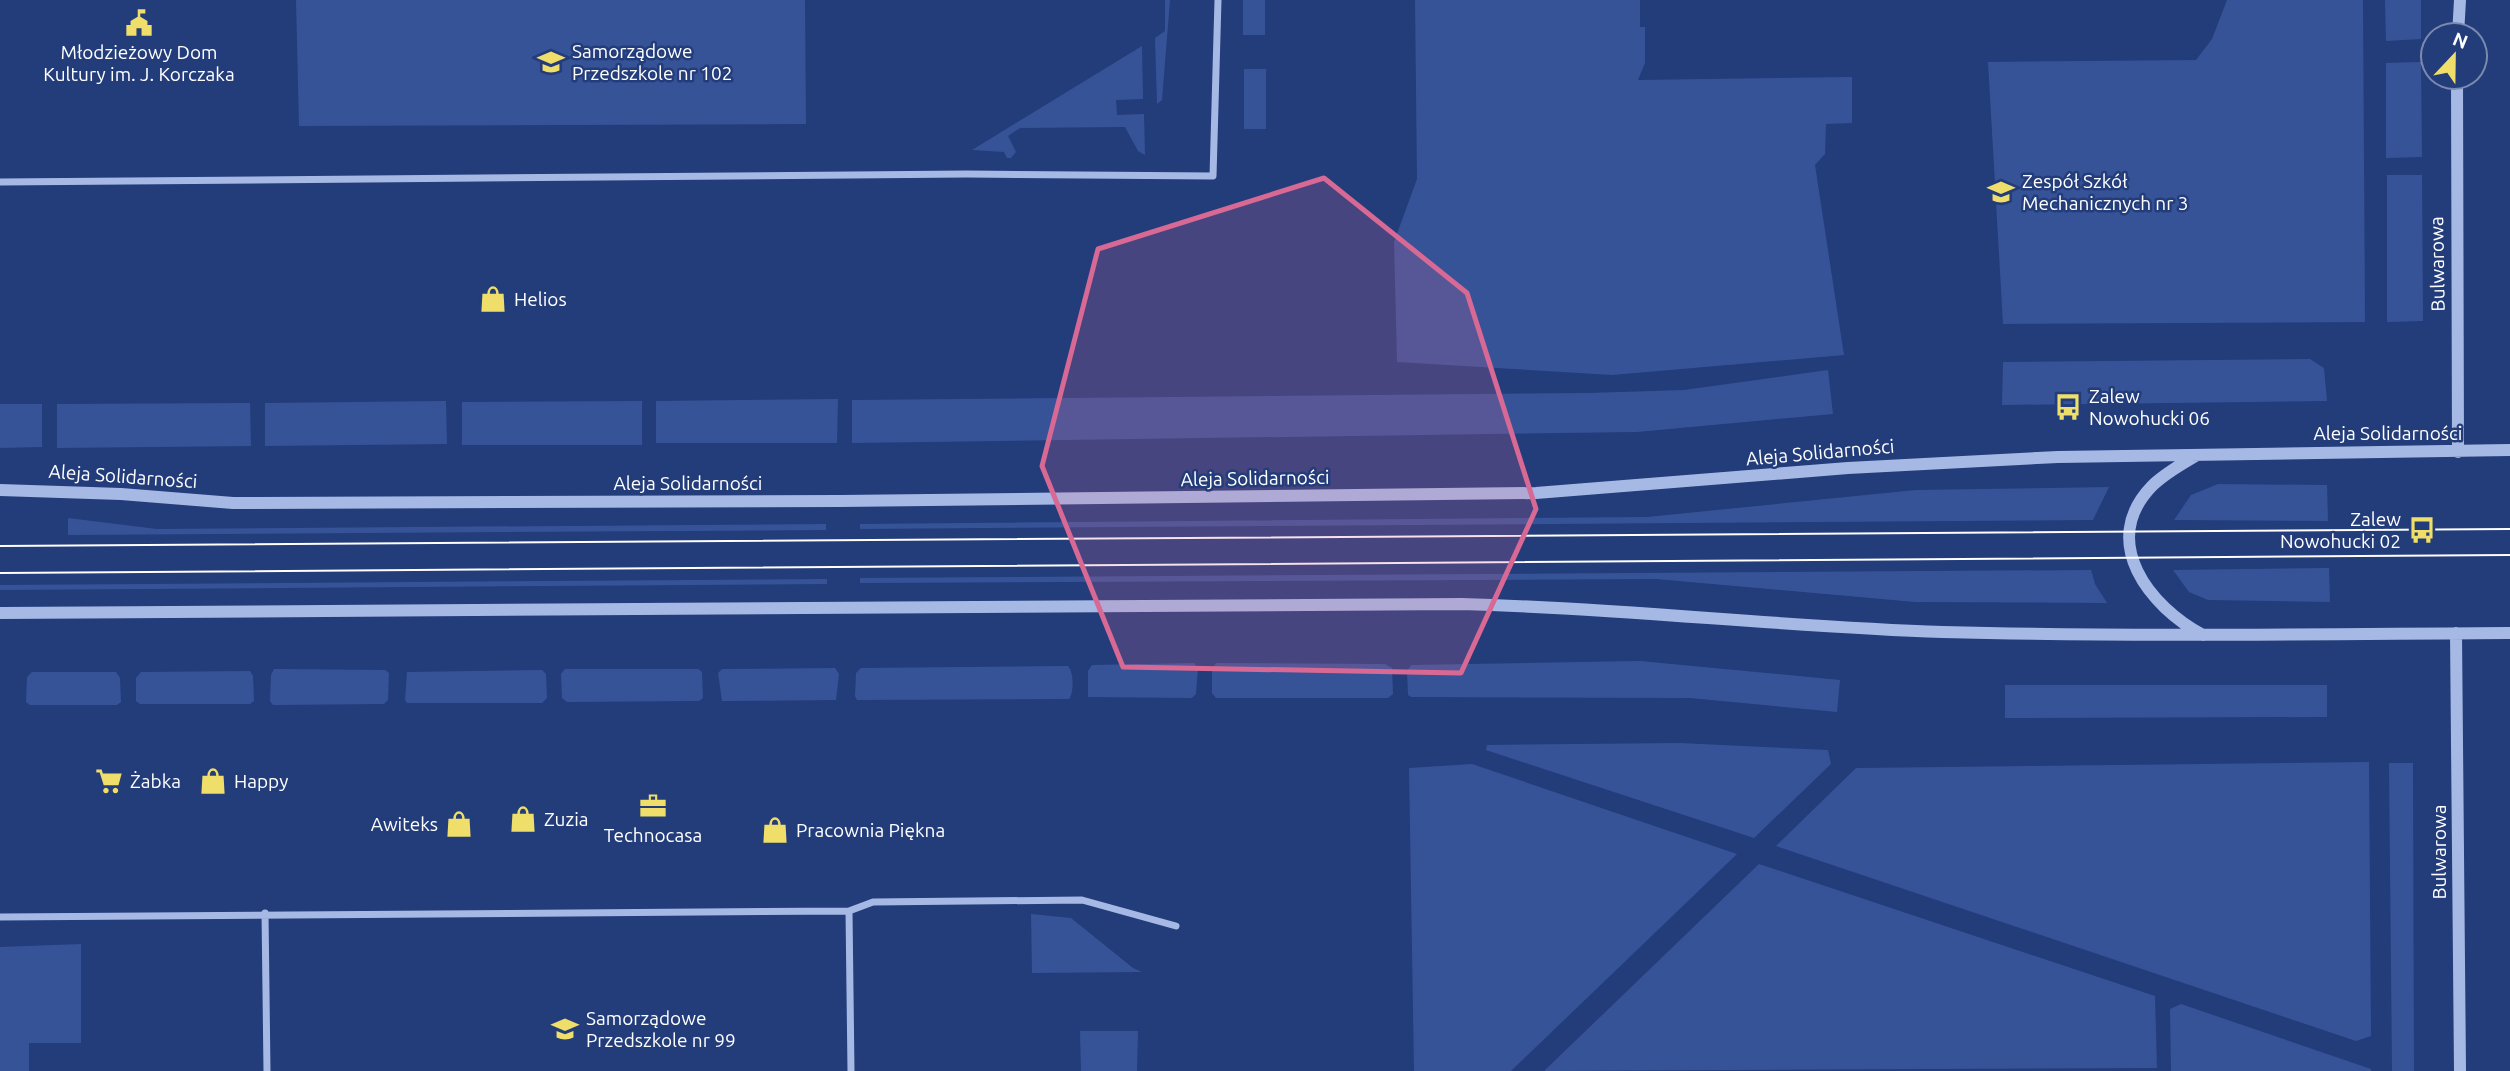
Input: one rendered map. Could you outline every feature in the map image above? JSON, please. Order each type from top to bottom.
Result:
[{"type":"street","points":[[0,182],[967,174],[1213,176],[1218,0]]},
{"type":"street","points":[[2459,21],[2460,0]]},
{"type":"street","name":"Bulwarowa","points":[[2457,91],[2458,452]]},
{"type":"street","name":"Aleja Solidarności","points":[[0,490],[121,494],[233,503],[1359,497],[1605,489],[1940,462],[2510,450]]},
{"type":"street","points":[[2197,455],[2162,478],[2143,497],[2136,513],[2130,545],[2137,572],[2155,599],[2168,614],[2206,636]]},
{"type":"street","points":[[0,613],[1462,604],[1558,606],[1941,632],[2206,636],[2510,633]]},
{"type":"street","name":"Bulwarowa","points":[[2456,633],[2460,1071]]},
{"type":"street","points":[[0,917],[265,913],[849,911],[873,902],[1082,900],[1176,926]]},
{"type":"street","points":[[849,911],[851,1071]]},
{"type":"street","points":[[265,913],[267,1071]]},
{"type":"highlighted area","points":[[1324,178],[1467,293],[1536,509],[1461,673],[1123,667],[1042,466],[1098,249]]},
{"type":"shaded area","name":"Samorządowe Przedszkole nr 102","points":[[296,0],[805,0],[806,124],[299,126]]},
{"type":"shaded area","points":[[1165,0],[1170,0],[1162,100],[1157,104],[1155,38],[1165,31]]},
{"type":"shaded area","points":[[1243,0],[1265,0],[1265,35],[1243,35]]},
{"type":"shaded area","points":[[1415,0],[1640,0],[1640,27],[1645,27],[1645,63],[1638,80],[1852,77],[1852,123],[1826,124],[1825,154],[1815,165],[1844,355],[1612,375],[1397,362],[1394,242],[1417,179]]},
{"type":"shaded area","points":[[2227,0],[2363,0],[2365,322],[2003,324],[1988,62],[2196,60],[2212,39]]},
{"type":"shaded area","points":[[2385,0],[2421,0],[2419,39],[2386,41]]},
{"type":"shaded area","points":[[1142,46],[1143,99],[1116,100],[1117,115],[1144,114],[1145,155],[1138,151],[1125,127],[1020,128],[1008,136],[1016,152],[1011,158],[1007,158],[1004,152],[972,150]]},
{"type":"shaded area","points":[[2419,62],[2422,157],[2386,158],[2386,63]]},
{"type":"shaded area","points":[[1244,69],[1266,69],[1266,129],[1244,129]]},
{"type":"shaded area","points":[[2387,175],[2422,175],[2423,321],[2387,322]]},
{"type":"shaded area","points":[[2310,359],[2324,368],[2327,401],[2002,405],[2003,362]]},
{"type":"shaded area","points":[[1828,370],[1833,414],[1637,432],[852,443],[852,400],[1589,393],[1684,390]]},
{"type":"shaded area","points":[[838,399],[837,443],[656,443],[656,401]]},
{"type":"shaded area","points":[[446,401],[447,444],[265,446],[265,403]]},
{"type":"shaded area","points":[[642,401],[642,445],[462,445],[462,402]]},
{"type":"shaded area","points":[[250,403],[251,446],[57,448],[57,404]]},
{"type":"shaded area","points":[[0,404],[42,404],[42,447],[0,448]]},
{"type":"shaded area","points":[[2218,484],[2327,485],[2328,521],[2174,520],[2191,495]]},
{"type":"shaded area","points":[[2109,487],[2093,520],[860,529],[860,524],[1647,517],[1916,490]]},
{"type":"shaded area","points":[[68,518],[157,529],[826,524],[826,530],[68,535]]},
{"type":"shaded area","points":[[2329,568],[2330,602],[2208,600],[2189,592],[2173,570]]},
{"type":"shaded area","points":[[2091,570],[2095,584],[2107,603],[1915,602],[1656,579],[860,583],[860,578]]},
{"type":"shaded area","points":[[827,579],[827,584],[0,590],[0,585]]},
{"type":"shaded area","points":[[1640,661],[1840,680],[1837,712],[1690,698],[1408,695],[1407,671],[1411,665]]},
{"type":"shaded area","points":[[1194,663],[1198,668],[1196,694],[1192,698],[1088,697],[1088,671],[1092,665]]},
{"type":"shaded area","points":[[1216,663],[1385,664],[1392,668],[1393,694],[1388,698],[1216,698],[1212,693],[1212,668]]},
{"type":"shaded area","points":[[1068,666],[1073,682],[1069,699],[857,700],[855,696],[856,673],[861,668]]},
{"type":"shaded area","points":[[835,668],[839,674],[836,700],[722,701],[718,673],[722,669]]},
{"type":"shaded area","points":[[274,669],[385,670],[389,673],[388,700],[384,704],[273,705],[270,701],[271,675]]},
{"type":"shaded area","points":[[565,669],[698,669],[702,672],[703,698],[699,701],[567,702],[562,698],[561,674]]},
{"type":"shaded area","points":[[542,670],[546,674],[547,698],[542,703],[407,703],[405,700],[407,672]]},
{"type":"shaded area","points":[[250,671],[253,676],[254,701],[250,704],[140,704],[136,701],[136,678],[141,672]]},
{"type":"shaded area","points":[[32,672],[116,672],[120,678],[121,702],[117,705],[30,705],[26,702],[27,677]]},
{"type":"shaded area","points":[[2005,685],[2327,685],[2327,717],[2005,718]]},
{"type":"shaded area","points":[[1680,743],[1828,750],[1831,764],[1754,838],[1486,750],[1487,745]]},
{"type":"shaded area","points":[[2369,762],[2371,1036],[2356,1041],[1776,846],[1856,768]]},
{"type":"shaded area","points":[[2389,763],[2413,763],[2414,1071],[2392,1071]]},
{"type":"shaded area","points":[[1472,764],[1737,854],[1511,1071],[1414,1071],[1409,768]]},
{"type":"shaded area","points":[[1759,864],[2155,996],[2157,1068],[1544,1071]]},
{"type":"shaded area","points":[[1031,914],[1071,918],[1133,968],[1142,972],[1032,973]]},
{"type":"shaded area","points":[[81,944],[81,1043],[29,1043],[29,1071],[0,1071],[0,947]]},
{"type":"shaded area","points":[[2181,1004],[2371,1071],[2171,1071],[2170,1009]]},
{"type":"shaded area","points":[[1080,1031],[1138,1031],[1137,1071],[1081,1071]]},
{"type":"tram line","points":[[0,546],[2510,529]]},
{"type":"tram line","points":[[0,573],[2510,555]]},
{"type":"place","name":"Młodzieżowy Dom Kultury im. J. Korczaka","points":[[139,23]]},
{"type":"place","name":"Samorządowe Przedszkole nr 102","points":[[551,62]]},
{"type":"place","name":"Zespół Szkół Mechanicznych nr 3","points":[[2001,192]]},
{"type":"place","name":"Helios","points":[[493,299]]},
{"type":"place","name":"Zalew Nowohucki 06","points":[[2068,407]]},
{"type":"place","name":"Zalew Nowohucki 02","points":[[2422,530]]},
{"type":"place","name":"Żabka","points":[[109,781]]},
{"type":"place","name":"Happy","points":[[213,781]]},
{"type":"place","name":"Technocasa","points":[[653,806]]},
{"type":"place","name":"Zuzia","points":[[523,819]]},
{"type":"place","name":"Awiteks","points":[[459,824]]},
{"type":"place","name":"Pracownia Piękna","points":[[775,830]]},
{"type":"place","name":"Samorządowe Przedszkole nr 99","points":[[565,1029]]}]
